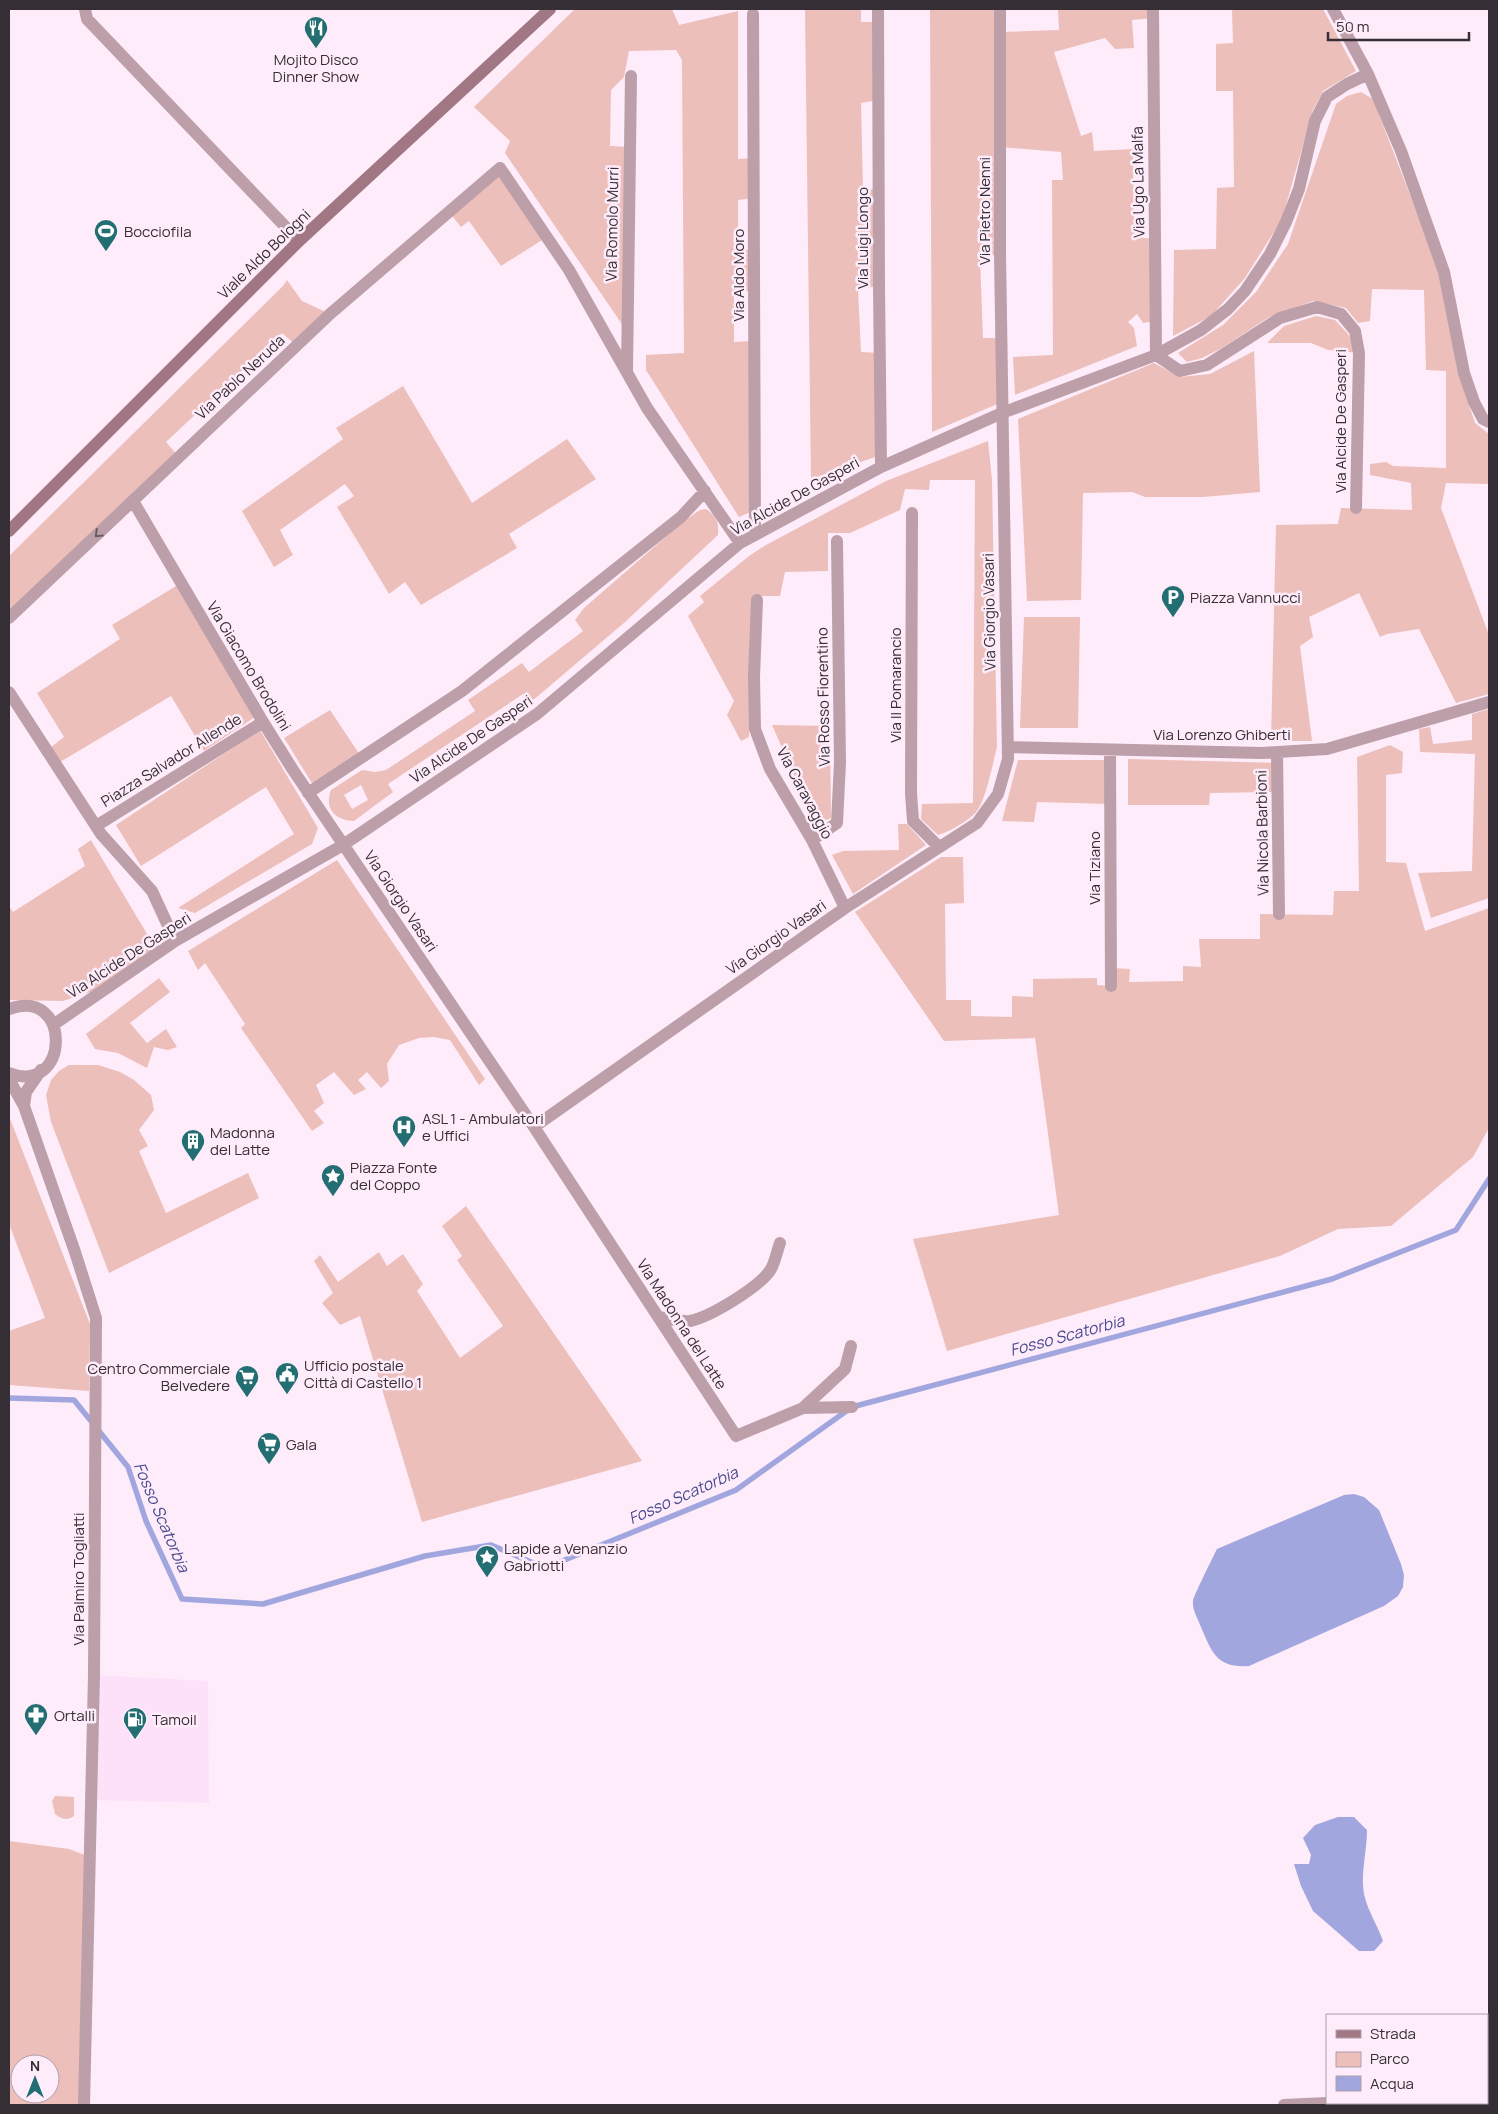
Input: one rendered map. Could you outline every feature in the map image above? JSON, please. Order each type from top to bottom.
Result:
[{"type":"main road","name":"Viale Aldo Bologni","points":[[9,531],[298,241],[550,9]]},
{"type":"street","points":[[85,9],[87,19],[298,241]]},
{"type":"street","name":"Via Luigi Longo","points":[[878,9],[878,276],[881,467]]},
{"type":"street","name":"Via Pietro Nenni","points":[[1000,9],[1002,412]]},
{"type":"street","name":"Via Ugo La Malfa","points":[[1153,9],[1156,355]]},
{"type":"street","points":[[1333,9],[1368,74],[1401,151],[1444,272],[1464,373],[1474,402],[1483,418],[1489,422]]},
{"type":"street","name":"Via Aldo Moro","points":[[753,14],[755,535]]},
{"type":"street","points":[[1156,355],[1201,330],[1228,309],[1244,291],[1270,254],[1286,222],[1299,189],[1315,121],[1327,97],[1346,84],[1368,74]]},
{"type":"street","name":"Via Romolo Murri","points":[[627,372],[630,76]]},
{"type":"street","name":"Via Pablo Neruda","points":[[9,618],[330,314],[500,168],[569,270],[627,372]]},
{"type":"street","name":"Via Alcide De Gasperi","points":[[53,1025],[175,941],[343,845],[547,707],[740,543],[881,467],[1002,412],[1156,355],[1180,371],[1207,365],[1280,318],[1317,307],[1341,314],[1355,331],[1359,353],[1356,508]]},
{"type":"street","points":[[627,372],[648,408],[740,543]]},
{"type":"street","name":"Via Giorgio Vasari","points":[[343,845],[534,1127],[845,908],[977,823],[998,794],[1008,759],[1002,412]]},
{"type":"street","points":[[308,793],[462,692],[681,517],[705,491]]},
{"type":"street","name":"Via Giacomo Brodolini","points":[[133,501],[262,722],[343,845]]},
{"type":"street","name":"Via Il Pomarancio","points":[[912,513],[911,793],[913,821],[939,847]]},
{"type":"street","name":"Via Rosso Fiorentino","points":[[812,840],[837,823],[840,762],[837,541]]},
{"type":"street","name":"Via Caravaggio","points":[[757,600],[754,677],[755,729],[770,769],[812,840],[845,908]]},
{"type":"street","name":"Piazza Salvador Allende","points":[[9,692],[96,826],[152,891],[175,941]]},
{"type":"street","name":"Via Lorenzo Ghiberti","points":[[1008,747],[1262,754],[1327,749],[1489,702]]},
{"type":"street","name":"Piazza Salvador Allende","points":[[96,826],[262,722]]},
{"type":"street","name":"Via Tiziano","points":[[1110,750],[1111,986]]},
{"type":"street","name":"Via Nicola Barbioni","points":[[1277,752],[1279,914]]},
{"type":"street","points":[[9,1073],[23,1076],[41,1070],[50,1063],[56,1052],[58,1040],[53,1025],[47,1016],[37,1009],[27,1006],[11,1007]]},
{"type":"street","points":[[24,1106],[26,1092],[41,1070]]},
{"type":"street","name":"Via Palmiro Togliatti","points":[[9,1079],[24,1106],[96,1318],[94,1675],[84,2105]]},
{"type":"street","name":"Via Madonna del Latte","points":[[534,1127],[736,1436],[803,1408],[852,1407]]},
{"type":"street","points":[[659,1317],[674,1321],[690,1321],[722,1307],[761,1281],[772,1268],[780,1243]]},
{"type":"street","points":[[803,1408],[845,1369],[851,1346]]},
{"type":"street","points":[[1284,2105],[1326,2103]]},
{"type":"shaded area","points":[[94,1675],[208,1681],[209,1803],[91,1800]]},
{"type":"green space","points":[[575,9],[672,9],[679,25],[738,11],[738,159],[753,158],[754,198],[738,200],[738,250],[754,250],[754,290],[734,293],[734,342],[754,341],[755,510],[739,517],[646,370],[646,355],[684,353],[682,60],[676,50],[629,51],[624,77],[611,90],[610,146],[629,147],[628,333],[505,153],[510,141],[474,107]]},
{"type":"green space","points":[[805,9],[861,9],[861,22],[878,22],[878,100],[861,103],[863,190],[878,189],[879,286],[858,289],[861,352],[880,353],[881,455],[811,479]]},
{"type":"green space","points":[[930,9],[1000,9],[1000,32],[1059,30],[1058,9],[1153,9],[1153,18],[1132,20],[1134,48],[1115,49],[1105,38],[1054,52],[1081,136],[1092,132],[1094,151],[1133,149],[1134,237],[1155,239],[1156,321],[1143,323],[1137,314],[1128,322],[1134,328],[1137,346],[1015,395],[1013,357],[1053,355],[1052,180],[1063,180],[1061,152],[1000,147],[1000,254],[980,258],[983,338],[1001,338],[1002,402],[932,432]]},
{"type":"green space","points":[[1232,9],[1323,9],[1356,71],[1323,91],[1313,110],[1282,219],[1245,278],[1211,316],[1173,336],[1174,250],[1216,249],[1217,188],[1234,187],[1233,91],[1216,91],[1216,44],[1233,43]]},
{"type":"green space","points":[[1361,92],[1373,99],[1435,260],[1463,387],[1475,423],[1489,434],[1489,484],[1446,483],[1441,508],[1489,635],[1489,694],[1456,703],[1419,629],[1387,634],[1380,637],[1359,593],[1309,617],[1313,637],[1300,646],[1312,741],[1271,741],[1276,525],[1338,524],[1341,508],[1412,510],[1411,483],[1370,475],[1370,464],[1386,462],[1393,466],[1446,468],[1446,371],[1426,370],[1424,290],[1372,289],[1370,321],[1358,323],[1346,308],[1313,301],[1269,317],[1222,348],[1202,358],[1187,362],[1178,353],[1223,325],[1256,292],[1288,244],[1336,104],[1347,96]]},
{"type":"green space","points":[[500,168],[547,237],[501,266],[469,221],[461,227],[449,212]]},
{"type":"green space","points":[[287,280],[302,301],[330,314],[297,346],[282,333],[166,442],[179,457],[9,617],[9,556]]},
{"type":"green space","points":[[1316,316],[1335,320],[1348,334],[1359,353],[1328,350],[1311,343],[1267,343],[1284,326]]},
{"type":"green space","points":[[1254,351],[1260,492],[1203,497],[1145,497],[1132,492],[1083,493],[1081,600],[1027,601],[1018,419],[1154,363],[1180,377],[1210,374]]},
{"type":"green space","points":[[403,386],[472,503],[567,439],[596,479],[509,534],[517,548],[421,605],[405,582],[389,594],[337,507],[354,496],[345,484],[280,530],[293,555],[274,567],[242,511],[343,439],[336,428]]},
{"type":"green space","points":[[988,441],[992,480],[997,747],[986,789],[977,811],[959,825],[938,835],[921,819],[922,804],[973,803],[975,480],[930,480],[929,490],[905,489],[900,510],[850,533],[828,533],[828,571],[785,572],[780,596],[752,596],[749,737],[741,741],[727,715],[734,701],[688,616],[704,602],[700,596],[749,556],[766,545],[886,481]]},
{"type":"green space","points":[[706,509],[715,517],[718,523],[718,535],[625,622],[538,696],[529,703],[523,694],[388,784],[393,792],[354,821],[341,818],[333,812],[329,803],[331,790],[362,770],[375,772],[386,770],[475,711],[468,700],[522,663],[529,672],[583,631],[575,620],[584,608],[684,521],[700,510]],"holes":[[[361,785],[368,800],[352,809],[344,795]]]},
{"type":"green space","points":[[181,583],[258,715],[204,751],[171,696],[55,765],[46,751],[64,737],[37,693],[120,639],[112,625]]},
{"type":"green space","points":[[1024,617],[1080,617],[1078,728],[1020,728]]},
{"type":"green space","points":[[1489,709],[1489,898],[1431,918],[1418,873],[1472,871],[1475,754],[1420,752],[1419,729],[1430,727],[1433,744],[1472,740],[1472,714]]},
{"type":"green space","points":[[330,710],[362,758],[315,788],[284,738]]},
{"type":"green space","points":[[772,725],[830,726],[831,818],[816,825]]},
{"type":"green space","points":[[260,730],[318,828],[312,844],[195,913],[178,908],[294,834],[266,787],[141,866],[116,825]]},
{"type":"green space","points":[[1390,745],[1403,752],[1402,773],[1386,775],[1386,862],[1406,863],[1425,931],[1489,908],[1489,1128],[1473,1157],[1391,1226],[1338,1229],[1280,1256],[947,1351],[913,1239],[1059,1215],[1035,1038],[944,1041],[855,912],[941,857],[963,857],[964,903],[945,904],[946,1000],[971,1000],[971,1016],[1012,1017],[1012,996],[1033,997],[1033,979],[1097,978],[1097,985],[1111,986],[1111,968],[1130,969],[1129,982],[1183,981],[1183,966],[1201,967],[1199,939],[1260,939],[1260,914],[1333,915],[1334,891],[1359,891],[1357,757]]},
{"type":"green space","points":[[1128,759],[1278,763],[1278,792],[1210,793],[1209,805],[1128,805]]},
{"type":"green space","points":[[1018,760],[1110,760],[1110,804],[1037,802],[1034,822],[1002,821]]},
{"type":"green space","points":[[898,824],[907,824],[926,845],[853,894],[832,855],[843,851],[899,850]]},
{"type":"green space","points":[[91,840],[156,949],[93,991],[63,1001],[9,1000],[9,906],[13,912],[85,866],[78,849]]},
{"type":"green space","points":[[337,860],[485,1079],[479,1085],[450,1040],[434,1037],[419,1038],[399,1045],[387,1064],[389,1081],[381,1088],[367,1072],[358,1080],[366,1089],[354,1095],[334,1072],[316,1085],[324,1103],[314,1111],[324,1123],[312,1131],[241,1028],[245,1024],[205,963],[198,970],[188,951]]},
{"type":"green space","points":[[159,978],[170,992],[130,1023],[147,1043],[166,1029],[177,1047],[168,1050],[154,1047],[147,1068],[118,1053],[95,1049],[86,1034]]},
{"type":"green space","points":[[69,1065],[98,1065],[120,1072],[134,1080],[151,1095],[154,1110],[139,1130],[148,1146],[139,1151],[166,1213],[248,1173],[259,1198],[109,1273],[51,1122],[46,1095],[51,1080],[59,1071]]},
{"type":"green space","points":[[9,1116],[90,1324],[89,1391],[9,1385],[9,1331],[45,1318],[9,1224]]},
{"type":"green space","points":[[466,1206],[642,1461],[422,1522],[360,1316],[340,1325],[322,1303],[333,1293],[314,1261],[320,1255],[338,1282],[379,1252],[387,1266],[403,1254],[423,1284],[417,1291],[460,1358],[503,1326],[457,1260],[462,1256],[442,1226]]},
{"type":"green space","points":[[55,1796],[74,1797],[74,1816],[64,1819],[55,1814],[52,1801]]},
{"type":"green space","points":[[9,1841],[69,1849],[90,1857],[84,2105],[9,2105]]},
{"type":"water","points":[[1354,1494],[1364,1497],[1379,1510],[1404,1575],[1403,1587],[1398,1596],[1384,1606],[1249,1666],[1230,1664],[1217,1657],[1193,1608],[1193,1601],[1217,1549],[1344,1495]]},
{"type":"water","points":[[1338,1817],[1354,1817],[1367,1830],[1363,1872],[1364,1893],[1383,1941],[1374,1951],[1359,1951],[1313,1911],[1301,1886],[1294,1864],[1309,1864],[1311,1855],[1303,1838],[1315,1825]]},
{"type":"waterway","name":"Fosso Scatorbia","points":[[9,1398],[74,1400],[128,1467],[146,1521],[182,1599],[263,1604],[425,1556],[491,1545],[545,1568],[736,1490],[852,1407],[1332,1279],[1456,1230],[1489,1179]]},
{"type":"place","name":"Mojito Disco Dinner Show","points":[[316,49]]},
{"type":"place","name":"Bocciofila","points":[[106,252]]},
{"type":"place","name":"Piazza Vannucci","points":[[1173,618]]},
{"type":"place","name":"ASL 1 - Ambulatori e Uffici","points":[[404,1148]]},
{"type":"place","name":"Madonna del Latte","points":[[193,1162]]},
{"type":"place","name":"Piazza Fonte del Coppo","points":[[333,1197]]},
{"type":"place","name":"Ufficio postale Città di Castello 1","points":[[287,1395]]},
{"type":"place","name":"Centro Commerciale Belvedere","points":[[247,1398]]},
{"type":"place","name":"Gala","points":[[269,1465]]},
{"type":"place","name":"Lapide a Venanzio Gabriotti","points":[[487,1578]]},
{"type":"place","name":"Ortalli","points":[[36,1736]]},
{"type":"place","name":"Tamoil","points":[[135,1740]]}]
